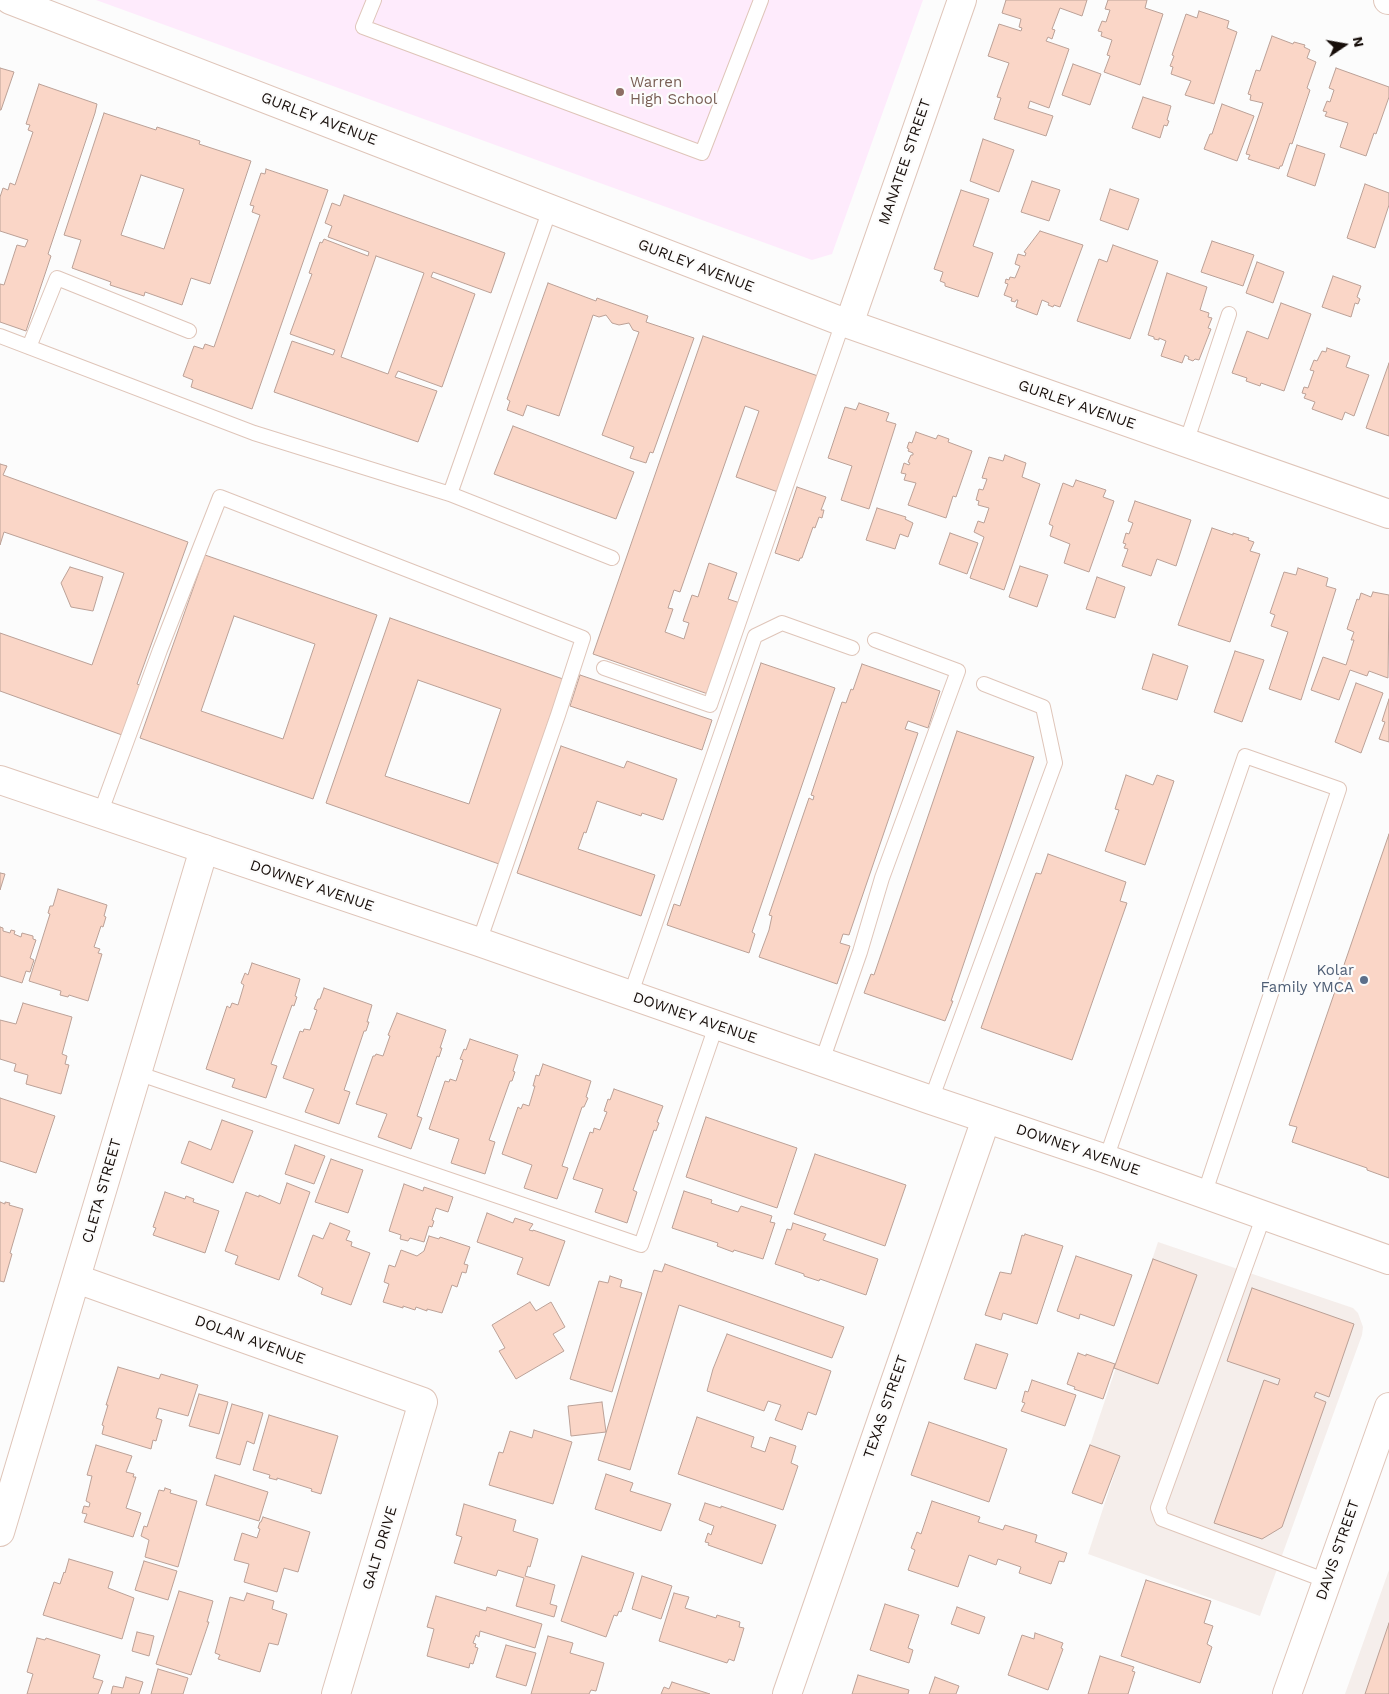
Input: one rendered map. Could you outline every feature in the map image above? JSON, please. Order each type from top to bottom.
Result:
[{"type":"street","name":"GURLEY AVENUE","points":[[10,0],[846,323],[1389,514]]},
{"type":"street","name":"MANATEE STREET","points":[[846,323],[962,0]]},
{"type":"street","name":"DOWNEY AVENUE","points":[[0,780],[479,942],[716,1026],[1106,1159],[1389,1260]]},
{"type":"street","name":"CLETA STREET","points":[[0,1532],[204,850]]},
{"type":"street","name":"TEXAS STREET","points":[[787,1694],[986,1119]]},
{"type":"street","name":"DOLAN AVENUE","points":[[77,1279],[423,1402]]},
{"type":"street","name":"GALT DRIVE","points":[[339,1693],[423,1402]]},
{"type":"street","name":"DAVIS STREET","points":[[1287,1694],[1389,1406]]},
{"type":"lane","points":[[374,0],[364,27],[702,153],[761,0]]},
{"type":"lane","points":[[450,494],[550,209]]},
{"type":"lane","points":[[29,347],[57,278],[189,331]]},
{"type":"lane","points":[[1186,443],[1229,314]]},
{"type":"lane","points":[[604,668],[710,705],[846,323]]},
{"type":"lane","points":[[0,336],[254,433],[450,494],[612,558]]},
{"type":"lane","points":[[100,814],[160,650],[220,497],[583,638],[479,942]]},
{"type":"lane","points":[[630,996],[754,636],[782,623],[852,648]]},
{"type":"lane","points":[[822,1061],[860,952],[882,878],[958,671],[875,640]]},
{"type":"lane","points":[[931,1100],[1055,762],[1044,707],[984,684]]},
{"type":"lane","points":[[1106,1159],[1245,756],[1339,789],[1204,1195]]},
{"type":"lane","points":[[137,1073],[641,1245],[716,1026]]},
{"type":"lane","points":[[1264,1215],[1158,1508],[1162,1519],[1327,1581]]},
{"type":"shaded area","name":"Warren High School","points":[[96,0],[923,0],[832,254],[812,260]]},
{"type":"shaded area","points":[[1158,1242],[1353,1308],[1358,1313],[1363,1327],[1362,1335],[1260,1616],[1088,1554],[1120,1457],[1090,1445]]},
{"type":"shaded area","points":[[1389,1570],[1389,1694],[1345,1694]]},
{"type":"building","points":[[1006,0],[1087,0],[1082,16],[1060,8],[1052,29],[1055,30],[1052,39],[1048,37],[1046,41],[1069,49],[1049,108],[1030,101],[1028,108],[1053,116],[1046,136],[994,119],[1001,98],[997,97],[1009,63],[988,56],[999,24],[1021,31],[1022,28],[1019,27],[1021,19],[1002,13]]},
{"type":"building","points":[[1108,0],[1147,0],[1145,8],[1163,14],[1140,85],[1104,72],[1110,56],[1107,55],[1112,40],[1101,36],[1102,32],[1098,31],[1102,21],[1106,22],[1110,10],[1105,9]]},
{"type":"building","points":[[1199,11],[1229,21],[1227,28],[1237,32],[1214,104],[1185,95],[1191,81],[1171,74],[1173,67],[1170,66],[1174,56],[1172,55],[1186,14],[1197,18]]},
{"type":"building","points":[[1272,36],[1293,44],[1294,42],[1305,45],[1304,47],[1310,50],[1307,58],[1316,62],[1307,88],[1310,90],[1292,144],[1290,143],[1282,166],[1279,169],[1248,159],[1250,155],[1246,154],[1263,103],[1250,100],[1251,95],[1248,94],[1256,70],[1260,71]]},
{"type":"building","points":[[1073,64],[1101,74],[1090,105],[1062,95]]},
{"type":"building","points":[[0,68],[14,72],[1,110],[0,110]]},
{"type":"building","points":[[1336,68],[1389,87],[1389,97],[1366,156],[1340,147],[1348,123],[1325,116],[1327,112],[1323,111],[1327,101],[1330,102],[1334,90],[1329,88]]},
{"type":"building","points":[[39,84],[97,104],[48,254],[51,256],[26,331],[0,322],[0,284],[4,285],[17,245],[25,247],[28,240],[0,231],[0,197],[3,188],[8,190],[10,183],[15,185],[33,132],[28,130],[30,125],[26,124]]},
{"type":"building","points":[[1143,97],[1171,106],[1167,120],[1169,121],[1167,126],[1164,125],[1160,138],[1132,128]]},
{"type":"building","points":[[1222,104],[1254,116],[1237,161],[1204,149],[1210,134],[1212,134]]},
{"type":"building","points":[[104,113],[156,130],[157,127],[200,141],[199,144],[251,161],[210,284],[191,278],[182,305],[145,292],[144,296],[110,285],[111,282],[72,268],[81,240],[64,235]],"holes":[[[141,175],[184,189],[164,249],[121,235]]]},
{"type":"building","points":[[983,139],[1014,150],[999,192],[970,181]]},
{"type":"building","points":[[1297,145],[1325,154],[1315,186],[1287,176]]},
{"type":"building","points":[[266,169],[328,190],[252,409],[191,387],[193,380],[183,376],[194,346],[203,349],[205,344],[214,347],[260,215],[252,212],[254,206],[250,205],[261,173],[265,174]]},
{"type":"building","points":[[1032,181],[1060,190],[1049,221],[1021,212]]},
{"type":"building","points":[[1365,184],[1389,193],[1389,205],[1375,248],[1347,238]]},
{"type":"building","points":[[1110,189],[1139,199],[1128,230],[1100,220]]},
{"type":"building","points":[[961,190],[989,199],[973,246],[993,253],[978,297],[945,286],[945,283],[940,281],[943,272],[934,269]]},
{"type":"building","points":[[344,195],[505,253],[491,293],[433,272],[431,277],[475,294],[442,387],[398,371],[395,377],[437,391],[418,442],[274,392],[292,341],[333,355],[335,350],[290,334],[312,274],[309,273],[320,242],[322,243],[324,239],[368,256],[369,252],[328,237],[332,226],[325,223],[332,203],[340,206]],"holes":[[[376,256],[424,273],[388,374],[341,357]]]},
{"type":"building","points":[[1040,231],[1083,245],[1060,307],[1054,305],[1053,307],[1042,300],[1037,315],[1016,307],[1018,300],[1015,302],[1011,301],[1012,298],[1004,295],[1008,284],[1005,283],[1006,279],[1009,280],[1010,277],[1015,278],[1020,266],[1015,264],[1018,254],[1025,256],[1026,253],[1024,252]]},
{"type":"building","points":[[1212,241],[1254,255],[1243,286],[1201,272]]},
{"type":"building","points":[[1113,245],[1158,261],[1130,339],[1077,321],[1099,259],[1107,262]]},
{"type":"building","points":[[1257,262],[1284,272],[1273,303],[1246,293]]},
{"type":"building","points":[[1167,273],[1207,287],[1200,310],[1209,313],[1208,317],[1212,318],[1208,328],[1211,329],[1199,360],[1195,359],[1193,361],[1185,355],[1182,363],[1161,356],[1166,341],[1159,338],[1159,340],[1154,339],[1154,337],[1148,335]]},
{"type":"building","points":[[1333,276],[1361,286],[1357,297],[1360,299],[1358,304],[1355,303],[1351,317],[1322,307]]},
{"type":"building","points":[[548,283],[596,301],[597,298],[648,316],[646,322],[694,338],[653,453],[650,452],[646,463],[630,458],[634,447],[602,435],[639,332],[633,330],[629,323],[619,325],[612,323],[606,315],[599,317],[593,315],[559,416],[527,405],[523,416],[507,410],[510,401],[507,399]]},
{"type":"building","points":[[1281,303],[1311,314],[1284,391],[1261,383],[1260,386],[1246,381],[1247,378],[1232,373],[1247,331],[1268,339]]},
{"type":"building","points":[[703,336],[818,376],[778,492],[736,477],[759,411],[745,406],[680,592],[674,590],[668,608],[673,609],[665,632],[684,639],[689,623],[683,621],[692,595],[698,597],[709,563],[737,573],[728,599],[740,603],[708,694],[593,654]]},
{"type":"building","points":[[1327,348],[1350,356],[1346,367],[1369,375],[1354,416],[1345,412],[1342,420],[1312,409],[1315,402],[1304,398],[1306,394],[1302,393],[1304,387],[1308,388],[1314,371],[1310,370],[1314,360],[1317,361],[1322,351],[1326,352]]},
{"type":"building","points":[[1389,363],[1389,436],[1366,428]]},
{"type":"building","points":[[859,403],[889,413],[886,421],[896,424],[869,509],[841,500],[852,466],[828,458],[845,407],[856,410]]},
{"type":"building","points":[[513,426],[634,472],[616,519],[494,474]]},
{"type":"building","points":[[916,432],[936,439],[938,435],[949,439],[948,442],[972,451],[956,497],[953,496],[946,518],[908,505],[916,483],[904,480],[906,474],[901,473],[904,463],[909,465],[910,463],[908,462],[911,455],[913,455],[907,448],[909,442],[912,443]]},
{"type":"building","points":[[1005,455],[1026,463],[1022,477],[1040,484],[1004,590],[970,578],[984,537],[974,532],[978,521],[984,523],[989,508],[978,505],[979,501],[976,500],[979,489],[983,490],[987,479],[982,478],[989,457],[1003,461]]},
{"type":"building","points":[[0,464],[7,466],[3,475],[188,542],[137,684],[140,685],[122,735],[0,691],[0,633],[92,665],[124,573],[4,532],[0,545]]},
{"type":"building","points":[[1076,480],[1106,490],[1103,497],[1114,501],[1089,572],[1064,563],[1070,544],[1050,536],[1053,526],[1049,524],[1063,483],[1073,487]]},
{"type":"building","points":[[797,487],[826,497],[821,510],[824,510],[822,518],[819,517],[815,528],[813,527],[802,558],[799,561],[775,553]]},
{"type":"building","points":[[1135,501],[1191,520],[1176,566],[1157,559],[1151,576],[1122,566],[1128,549],[1124,548],[1126,544],[1123,543],[1126,533],[1129,534],[1133,523],[1128,521]]},
{"type":"building","points":[[877,508],[906,517],[905,519],[913,523],[908,537],[900,534],[895,549],[866,540]]},
{"type":"building","points":[[1212,528],[1249,538],[1248,540],[1254,542],[1250,551],[1260,554],[1230,642],[1178,625]]},
{"type":"building","points":[[950,533],[978,543],[967,574],[939,564]]},
{"type":"building","points":[[205,555],[377,615],[313,799],[140,738]],"holes":[[[234,616],[315,644],[283,739],[201,711]]]},
{"type":"building","points":[[1020,566],[1048,575],[1037,607],[1009,597]]},
{"type":"building","points":[[70,567],[103,577],[93,611],[71,607],[61,583]]},
{"type":"building","points":[[1298,568],[1328,578],[1326,586],[1336,589],[1301,700],[1269,689],[1288,632],[1271,626],[1275,615],[1270,613],[1284,572],[1296,575]]},
{"type":"building","points":[[1097,577],[1125,587],[1115,618],[1086,609]]},
{"type":"building","points":[[1373,592],[1389,595],[1388,678],[1369,671],[1367,676],[1350,670],[1339,700],[1311,690],[1323,657],[1346,665],[1354,640],[1351,640],[1354,632],[1347,629],[1357,599],[1359,600],[1361,593],[1371,597]]},
{"type":"building","points":[[390,618],[563,679],[499,864],[326,803]],"holes":[[[418,680],[501,709],[469,804],[385,776]]]},
{"type":"building","points":[[1235,651],[1264,660],[1242,722],[1214,712]]},
{"type":"building","points":[[1153,654],[1188,666],[1177,700],[1142,689]]},
{"type":"building","points":[[761,663],[835,688],[752,932],[755,934],[749,953],[667,925],[674,904],[680,906]]},
{"type":"building","points":[[862,664],[940,691],[928,728],[908,721],[905,729],[918,733],[849,935],[843,934],[840,943],[850,946],[837,984],[759,957],[769,930],[772,916],[769,915],[809,798],[813,800],[814,796],[811,795],[842,702],[846,703],[851,689],[853,690]]},
{"type":"building","points":[[580,675],[712,720],[702,750],[570,706]]},
{"type":"building","points":[[1356,683],[1383,693],[1361,753],[1335,742]]},
{"type":"building","points":[[1389,699],[1389,742],[1379,739],[1385,722],[1382,721]]},
{"type":"building","points":[[957,731],[1034,757],[945,1021],[864,993],[871,974],[874,975]]},
{"type":"building","points":[[561,746],[624,768],[627,761],[677,779],[663,820],[642,813],[641,816],[597,801],[586,833],[584,832],[578,849],[655,875],[641,916],[517,873]]},
{"type":"building","points":[[1126,775],[1153,785],[1157,775],[1174,781],[1145,865],[1105,851],[1119,810],[1115,809]]},
{"type":"building","name":"Kolar Family YMCA","points":[[1389,834],[1389,1178],[1367,1170],[1367,1168],[1292,1142],[1297,1127],[1289,1125]]},
{"type":"building","points":[[1048,854],[1126,882],[1120,901],[1127,903],[1072,1060],[981,1028],[1036,873],[1041,874]]},
{"type":"building","points":[[0,873],[5,874],[0,890]]},
{"type":"building","points":[[58,889],[107,905],[103,927],[101,926],[94,947],[100,949],[98,953],[102,954],[88,1001],[69,995],[68,997],[60,995],[61,991],[29,981],[50,914],[48,913],[50,906],[53,906]]},
{"type":"building","points":[[0,927],[3,928],[3,931],[10,933],[11,930],[15,931],[14,934],[21,937],[22,933],[33,936],[33,939],[36,940],[30,958],[34,960],[30,972],[26,971],[22,983],[0,976]]},
{"type":"building","points":[[252,963],[300,979],[294,1006],[292,1005],[271,1064],[277,1066],[266,1098],[232,1087],[235,1079],[206,1069],[227,1006],[230,1008],[232,1003],[238,1005],[244,985],[241,983],[245,973],[248,975]]},
{"type":"building","points":[[324,988],[372,1005],[367,1022],[369,1022],[366,1031],[364,1031],[344,1090],[350,1092],[339,1124],[305,1112],[314,1089],[283,1078],[300,1031],[303,1032],[304,1029],[310,1030],[317,1010],[314,1009]]},
{"type":"building","points":[[23,1003],[72,1017],[62,1054],[67,1056],[65,1064],[69,1065],[61,1094],[26,1084],[28,1075],[14,1071],[16,1064],[0,1059],[0,1020],[16,1024]]},
{"type":"building","points":[[397,1013],[446,1030],[439,1057],[437,1056],[417,1116],[422,1118],[411,1149],[378,1137],[387,1114],[356,1104],[373,1056],[376,1054],[383,1056],[390,1036],[388,1035]]},
{"type":"building","points":[[470,1039],[518,1055],[512,1081],[510,1081],[489,1140],[495,1142],[485,1174],[451,1163],[459,1139],[429,1129],[445,1081],[449,1082],[450,1079],[456,1081],[463,1060],[460,1059]]},
{"type":"building","points":[[543,1064],[591,1081],[586,1097],[588,1098],[584,1107],[582,1107],[562,1166],[568,1168],[557,1199],[524,1188],[532,1165],[502,1154],[518,1107],[521,1109],[523,1104],[529,1106],[536,1075],[539,1076]]},
{"type":"building","points":[[614,1089],[663,1106],[657,1122],[659,1123],[656,1131],[654,1130],[633,1190],[637,1192],[627,1223],[595,1212],[603,1189],[573,1179],[590,1132],[593,1133],[594,1128],[600,1130],[607,1112],[604,1111],[608,1099],[610,1100]]},
{"type":"building","points":[[0,1098],[55,1116],[36,1173],[0,1161]]},
{"type":"building","points":[[706,1117],[797,1148],[777,1208],[686,1177]]},
{"type":"building","points":[[222,1120],[253,1131],[233,1183],[181,1163],[189,1141],[211,1150]]},
{"type":"building","points":[[295,1145],[325,1156],[314,1184],[285,1174]]},
{"type":"building","points":[[815,1154],[906,1185],[885,1246],[794,1214]]},
{"type":"building","points":[[331,1159],[363,1170],[348,1213],[315,1202]]},
{"type":"building","points":[[287,1183],[310,1192],[279,1280],[235,1264],[238,1256],[225,1251],[246,1192],[280,1204]]},
{"type":"building","points":[[404,1184],[423,1191],[424,1187],[453,1197],[448,1212],[436,1208],[432,1227],[429,1226],[424,1242],[410,1238],[408,1241],[400,1239],[401,1235],[389,1231]]},
{"type":"building","points":[[684,1191],[712,1200],[711,1203],[738,1212],[741,1206],[772,1216],[770,1222],[775,1223],[763,1259],[734,1250],[733,1252],[717,1246],[718,1243],[672,1228]]},
{"type":"building","points":[[165,1192],[185,1199],[186,1196],[194,1199],[193,1202],[219,1211],[205,1253],[153,1235],[156,1228],[153,1227]]},
{"type":"building","points":[[0,1202],[10,1203],[9,1205],[23,1209],[4,1282],[0,1281]]},
{"type":"building","points":[[487,1213],[513,1223],[515,1218],[533,1224],[529,1230],[565,1241],[549,1286],[517,1274],[523,1258],[477,1242]]},
{"type":"building","points":[[330,1223],[350,1231],[346,1240],[352,1242],[351,1246],[370,1253],[351,1305],[321,1294],[323,1288],[298,1276],[313,1235],[323,1239]]},
{"type":"building","points":[[793,1223],[826,1234],[823,1240],[878,1259],[866,1295],[820,1279],[819,1281],[804,1276],[804,1274],[775,1264],[787,1229],[791,1230]]},
{"type":"building","points":[[1025,1234],[1063,1246],[1037,1324],[1003,1313],[1001,1320],[985,1315],[1000,1272],[1011,1274],[1022,1235],[1024,1236]]},
{"type":"building","points":[[429,1236],[439,1239],[440,1237],[470,1247],[464,1264],[468,1265],[466,1273],[462,1272],[457,1287],[452,1285],[442,1313],[416,1307],[415,1310],[403,1306],[403,1308],[383,1302],[389,1284],[384,1282],[389,1265],[395,1267],[401,1250],[417,1256],[424,1251]]},
{"type":"building","points":[[1076,1256],[1132,1275],[1114,1326],[1080,1314],[1079,1319],[1057,1311]]},
{"type":"building","points":[[1153,1259],[1197,1275],[1158,1384],[1114,1368]]},
{"type":"building","points":[[665,1264],[844,1327],[832,1358],[679,1305],[630,1470],[598,1460],[654,1270],[662,1272]]},
{"type":"building","points":[[610,1276],[622,1280],[620,1287],[642,1293],[612,1392],[570,1379],[599,1281],[608,1283]]},
{"type":"building","points":[[1252,1288],[1354,1324],[1329,1397],[1316,1392],[1314,1397],[1326,1402],[1282,1527],[1262,1539],[1214,1523],[1264,1380],[1278,1385],[1280,1379],[1227,1361]]},
{"type":"building","points":[[530,1302],[536,1311],[551,1302],[565,1327],[553,1334],[564,1351],[516,1379],[499,1351],[505,1348],[492,1325]]},
{"type":"building","points":[[727,1334],[831,1371],[816,1415],[808,1412],[802,1430],[775,1420],[781,1405],[768,1401],[764,1411],[707,1391],[713,1369]]},
{"type":"building","points":[[976,1344],[1008,1354],[996,1389],[964,1379]]},
{"type":"building","points":[[1078,1353],[1115,1364],[1103,1399],[1074,1389],[1075,1387],[1067,1384]]},
{"type":"building","points":[[118,1367],[159,1379],[161,1374],[198,1385],[188,1416],[159,1408],[156,1418],[162,1420],[156,1441],[153,1440],[151,1449],[102,1434],[104,1426],[102,1425],[108,1405],[106,1405]]},
{"type":"building","points":[[1032,1380],[1076,1395],[1065,1426],[1021,1411],[1025,1403],[1022,1402],[1025,1391],[1028,1392]]},
{"type":"building","points":[[199,1394],[228,1402],[219,1434],[189,1426]]},
{"type":"building","points":[[602,1402],[606,1432],[571,1436],[568,1406]]},
{"type":"building","points":[[232,1404],[263,1413],[254,1444],[247,1441],[240,1465],[216,1458]]},
{"type":"building","points":[[269,1415],[338,1436],[321,1494],[311,1491],[312,1489],[277,1478],[277,1480],[269,1478],[270,1475],[253,1470]]},
{"type":"building","points":[[697,1417],[754,1437],[751,1447],[765,1452],[770,1437],[796,1446],[791,1463],[798,1466],[783,1510],[678,1474]]},
{"type":"building","points":[[929,1422],[1007,1449],[989,1502],[911,1475]]},
{"type":"building","points":[[534,1430],[572,1442],[553,1504],[489,1485],[499,1452],[503,1453],[510,1431],[532,1438]]},
{"type":"building","points":[[96,1445],[132,1456],[126,1472],[134,1474],[133,1477],[136,1477],[126,1508],[141,1513],[133,1537],[84,1522],[87,1514],[82,1513],[84,1506],[89,1507],[90,1503],[86,1501],[92,1476],[87,1475]]},
{"type":"building","points":[[1090,1445],[1120,1456],[1102,1504],[1072,1493]]},
{"type":"building","points":[[606,1474],[633,1483],[630,1491],[671,1504],[661,1531],[595,1509]]},
{"type":"building","points":[[215,1475],[268,1492],[259,1521],[206,1505]]},
{"type":"building","points":[[165,1488],[171,1490],[170,1493],[197,1501],[178,1567],[145,1557],[149,1540],[141,1536],[144,1526],[147,1527],[159,1490],[164,1491]]},
{"type":"building","points":[[932,1501],[980,1517],[978,1522],[1003,1530],[1005,1525],[1037,1535],[1035,1542],[1067,1553],[1064,1562],[1059,1561],[1051,1584],[1019,1573],[1021,1567],[998,1559],[996,1565],[969,1555],[958,1587],[908,1570],[915,1550],[911,1548],[917,1532],[921,1534]]},
{"type":"building","points":[[705,1503],[721,1508],[721,1506],[776,1525],[762,1564],[708,1545],[709,1543],[705,1542],[708,1533],[711,1535],[714,1526],[699,1520]]},
{"type":"building","points":[[464,1504],[516,1520],[513,1531],[538,1539],[530,1567],[528,1566],[525,1576],[555,1585],[550,1604],[557,1606],[554,1617],[516,1606],[524,1578],[498,1570],[496,1576],[454,1563],[462,1537],[456,1535]]},
{"type":"building","points":[[263,1517],[310,1532],[298,1572],[284,1568],[277,1592],[244,1582],[249,1564],[234,1560],[242,1533],[257,1538],[260,1529],[258,1528]]},
{"type":"building","points":[[582,1556],[634,1573],[621,1612],[619,1611],[617,1616],[614,1615],[606,1637],[561,1621]]},
{"type":"building","points":[[69,1559],[113,1572],[108,1588],[134,1598],[122,1639],[43,1615],[54,1582],[60,1584]]},
{"type":"building","points":[[144,1561],[177,1571],[168,1600],[135,1590]]},
{"type":"building","points":[[642,1576],[672,1586],[661,1619],[632,1609]]},
{"type":"building","points":[[1146,1580],[1211,1601],[1204,1623],[1213,1626],[1207,1644],[1212,1647],[1200,1683],[1121,1656]]},
{"type":"building","points":[[179,1591],[213,1601],[207,1622],[209,1622],[191,1675],[156,1664]]},
{"type":"building","points":[[247,1593],[274,1601],[272,1609],[287,1614],[278,1645],[269,1643],[260,1672],[218,1659],[220,1655],[215,1653],[230,1597],[244,1601]]},
{"type":"building","points":[[674,1593],[689,1597],[685,1608],[716,1618],[717,1615],[740,1622],[739,1627],[744,1628],[734,1661],[729,1659],[727,1663],[659,1641]]},
{"type":"building","points":[[436,1596],[486,1611],[487,1607],[542,1624],[535,1648],[480,1631],[479,1637],[476,1635],[473,1643],[478,1648],[473,1664],[470,1663],[469,1668],[427,1656],[434,1629],[427,1627]]},
{"type":"building","points":[[885,1604],[919,1615],[908,1648],[913,1650],[909,1663],[870,1650]]},
{"type":"building","points":[[957,1607],[985,1617],[979,1634],[951,1624]]},
{"type":"building","points":[[1389,1623],[1389,1694],[1365,1694]]},
{"type":"building","points":[[137,1632],[154,1636],[149,1656],[132,1651]]},
{"type":"building","points":[[1035,1633],[1063,1643],[1061,1648],[1063,1649],[1048,1690],[1008,1675],[1022,1635],[1034,1639]]},
{"type":"building","points":[[548,1636],[573,1643],[570,1653],[604,1663],[596,1691],[591,1690],[589,1694],[531,1694]]},
{"type":"building","points":[[37,1638],[45,1640],[46,1638],[100,1655],[93,1678],[103,1681],[98,1694],[27,1694],[33,1674],[27,1672]]},
{"type":"building","points":[[506,1645],[536,1653],[526,1686],[496,1677]]},
{"type":"building","points":[[1100,1656],[1134,1667],[1132,1671],[1135,1672],[1128,1694],[1088,1694]]},
{"type":"building","points":[[158,1669],[188,1678],[183,1694],[151,1694]]},
{"type":"building","points":[[858,1675],[909,1690],[908,1694],[852,1694]]},
{"type":"building","points":[[126,1677],[143,1682],[139,1694],[111,1694],[113,1686],[123,1688]]},
{"type":"building","points":[[935,1677],[959,1686],[956,1694],[929,1694]]},
{"type":"building","points":[[672,1682],[710,1694],[661,1694],[664,1687],[669,1689]]},
{"type":"place","name":"Warren High School","points":[[620,92]]},
{"type":"place","name":"Kolar Family YMCA","points":[[1364,980]]}]
